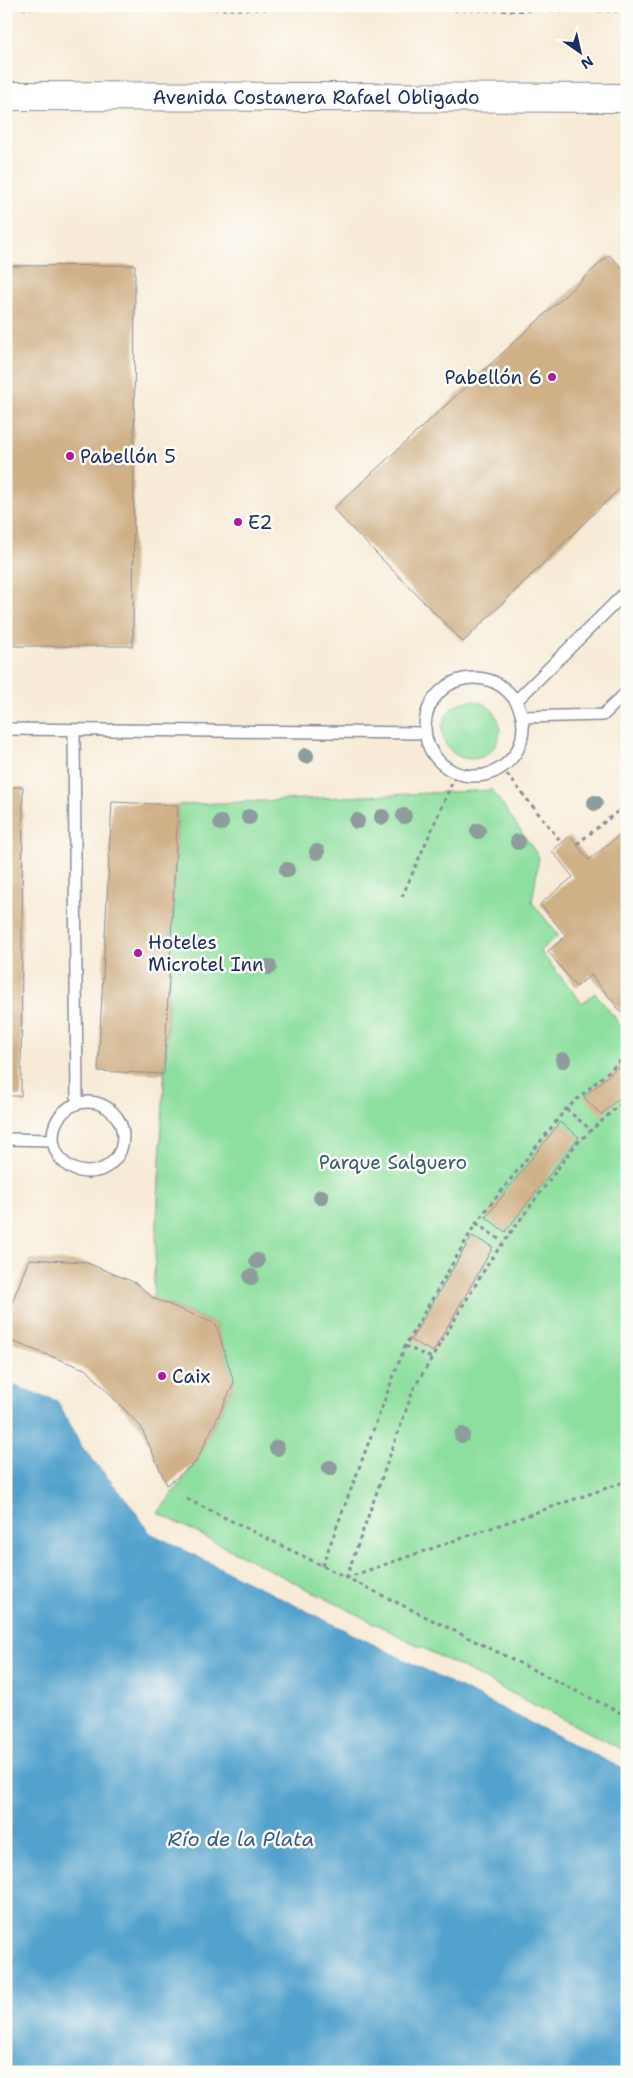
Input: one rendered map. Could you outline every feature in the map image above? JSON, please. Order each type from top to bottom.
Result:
[{"type":"main road","name":"Avenida Costanera Rafael Obligado","points":[[6,96],[627,98]]},
{"type":"lane","points":[[516,700],[627,591]]},
{"type":"lane","points":[[474,677],[491,680],[506,688],[516,700],[523,717],[524,735],[518,752],[502,768],[491,774],[473,777],[456,774],[441,764],[430,750],[425,733],[426,717],[432,701],[443,689],[458,681],[474,677]]},
{"type":"lane","points":[[523,717],[603,714],[627,692]]},
{"type":"lane","points":[[6,729],[425,733]]},
{"type":"lane","points":[[74,730],[77,1103]]},
{"type":"lane","points":[[89,1101],[100,1103],[111,1109],[119,1117],[123,1128],[124,1140],[122,1151],[115,1161],[106,1168],[94,1172],[82,1172],[71,1168],[62,1161],[55,1151],[53,1140],[54,1128],[59,1117],[67,1108],[77,1103],[89,1101]]},
{"type":"lane","points":[[6,1139],[53,1140]]},
{"type":"path","points":[[6,8],[627,11]]},
{"type":"path","points":[[502,768],[562,843]]},
{"type":"path","points":[[402,897],[456,774]]},
{"type":"path","points":[[577,844],[627,804]]},
{"type":"path","points":[[322,1566],[405,1346],[476,1223],[566,1109],[627,1055]]},
{"type":"path","points":[[346,1578],[414,1388],[489,1262],[503,1242],[576,1144],[627,1098]]},
{"type":"path","points":[[566,1109],[591,1130]]},
{"type":"path","points":[[476,1223],[503,1242]]},
{"type":"path","points":[[405,1346],[432,1358]]},
{"type":"path","points":[[346,1578],[627,1481]]},
{"type":"path","points":[[187,1500],[627,1716]]},
{"type":"green space","points":[[471,701],[482,703],[495,714],[500,730],[498,741],[487,754],[471,759],[460,757],[447,746],[442,730],[444,719],[455,706]]},
{"type":"green space","name":"Parque Salguero","points":[[492,790],[539,857],[532,902],[558,935],[540,951],[582,1003],[595,993],[627,1033],[627,1752],[158,1513],[196,1462],[234,1383],[216,1324],[153,1298],[178,805]]},
{"type":"water","name":"Río de la Plata","points":[[6,1383],[57,1401],[81,1446],[129,1503],[150,1533],[627,1771],[627,2072],[6,2072]]},
{"type":"building","name":"Pabellón 6","points":[[609,255],[627,272],[627,481],[463,642],[333,509]]},
{"type":"building","name":"Pabellón 5","points":[[135,265],[133,646],[6,646],[6,266]]},
{"type":"building","points":[[6,787],[23,787],[21,1096],[6,1096]]},
{"type":"building","points":[[112,802],[178,805],[164,1074],[98,1071]]},
{"type":"building","points":[[624,831],[627,834],[627,1009],[622,1013],[591,975],[576,987],[548,951],[566,936],[540,904],[573,877],[552,851],[570,836],[589,860]]},
{"type":"building","points":[[627,1059],[627,1091],[601,1115],[584,1097]]},
{"type":"building","points":[[560,1122],[579,1137],[505,1232],[486,1217]]},
{"type":"building","points":[[472,1236],[493,1247],[433,1352],[411,1340]]},
{"type":"building","name":"Caix","points":[[29,1259],[85,1262],[136,1283],[153,1298],[216,1324],[234,1383],[196,1462],[167,1485],[141,1427],[87,1370],[6,1339],[6,1318]]},
{"type":"place","name":"Pabellón 6","points":[[552,377]]},
{"type":"place","name":"Pabellón 5","points":[[70,456]]},
{"type":"place","name":"E2","points":[[238,522]]},
{"type":"place","name":"Hoteles Microtel Inn","points":[[138,953]]},
{"type":"place","name":"Caix","points":[[162,1376]]}]
